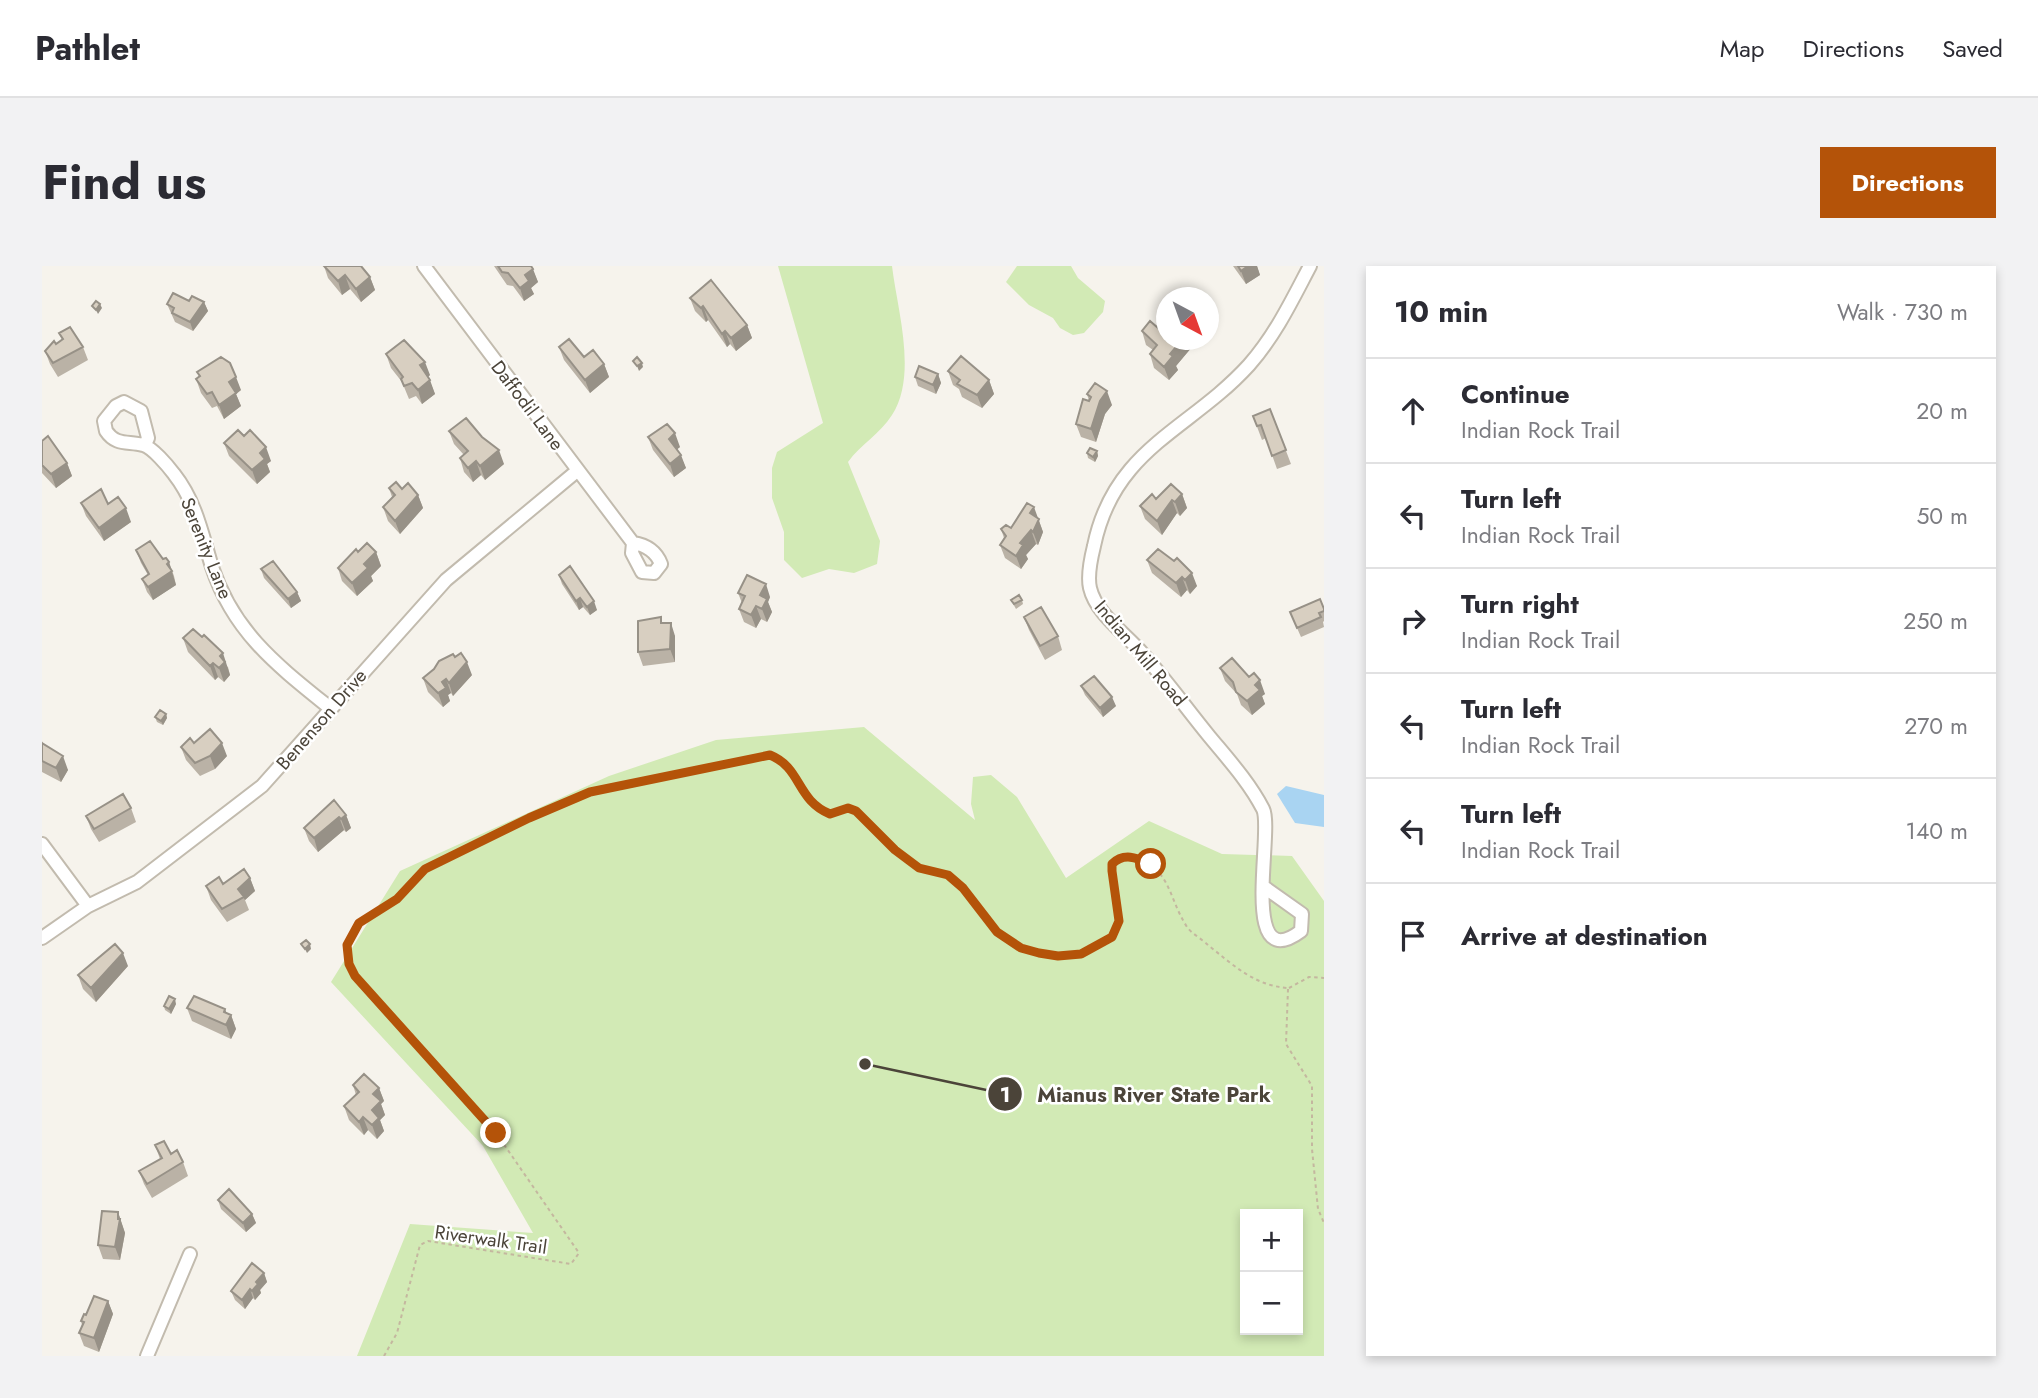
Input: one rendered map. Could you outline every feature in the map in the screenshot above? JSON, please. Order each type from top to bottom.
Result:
[{"type":"street","name":"Daffodil Lane","points":[[424,266],[633,542]]},
{"type":"street","name":"Indian Mill Road","points":[[1264,887],[1267,832],[1265,811],[1245,780],[1152,664],[1105,614],[1090,587],[1090,567],[1107,503],[1125,473],[1176,425],[1208,402],[1247,366],[1280,327],[1310,266]]},
{"type":"street","name":"Serenity Lane","points":[[145,445],[174,473],[189,497],[203,528],[213,568],[238,623],[272,661],[330,708]]},
{"type":"street","name":"Benenson Drive","points":[[42,938],[88,906],[137,882],[262,786],[446,580],[577,471]]},
{"type":"street","points":[[42,844],[88,906]]},
{"type":"street","points":[[147,1356],[190,1254]]},
{"type":"path","name":"Riverwalk Trail","points":[[384,1356],[397,1333],[420,1245],[428,1241],[571,1264],[578,1258],[578,1248],[496,1133],[355,976],[349,964],[347,945],[359,923],[397,899],[425,869],[529,818],[590,792],[770,755],[785,761],[813,805],[830,814],[848,808],[862,814],[903,856],[919,868],[948,875],[963,888],[997,932],[1021,948],[1058,956],[1081,954],[1112,937],[1119,921],[1112,864],[1127,856],[1151,864],[1161,872],[1188,929],[1245,974],[1270,987],[1288,988]]},
{"type":"path","points":[[1324,978],[1309,977],[1288,988],[1286,1044],[1312,1086],[1312,1149],[1318,1209],[1324,1223]]},
{"type":"green space","points":[[778,266],[892,266],[904,342],[904,381],[900,399],[892,415],[848,462],[880,541],[877,564],[854,573],[829,569],[802,578],[784,560],[784,532],[772,498],[772,468],[777,452],[823,423]]},
{"type":"green space","points":[[1017,266],[1071,266],[1078,278],[1105,301],[1103,312],[1084,333],[1073,335],[1060,328],[1053,318],[1029,305],[1006,282]]},
{"type":"green space","points":[[864,727],[975,820],[971,804],[973,777],[991,775],[1017,797],[1066,878],[1149,821],[1222,854],[1292,856],[1324,901],[1324,1356],[357,1356],[410,1224],[533,1233],[483,1146],[331,982],[400,871],[609,776],[716,740]]},
{"type":"water","points":[[1286,786],[1324,795],[1324,827],[1295,823],[1277,794]]},
{"type":"building","points":[[324,266],[361,266],[370,277],[356,289],[345,275],[338,281]]},
{"type":"building","points":[[498,266],[531,266],[533,269],[525,275],[529,281],[520,288],[508,273],[502,272]]},
{"type":"building","points":[[711,280],[747,325],[731,338],[725,331],[722,334],[703,306],[701,308],[690,298]]},
{"type":"building","points":[[173,293],[189,301],[192,296],[204,302],[190,322],[172,313],[174,308],[167,304]]},
{"type":"building","points":[[96,301],[100,304],[96,310],[92,306]]},
{"type":"building","points":[[1150,321],[1156,326],[1156,344],[1142,331]]},
{"type":"building","points":[[70,327],[83,347],[53,363],[45,351],[54,341],[56,344],[63,339],[59,333]]},
{"type":"building","points":[[569,339],[584,357],[593,350],[604,364],[585,380],[559,347]]},
{"type":"building","points":[[404,340],[425,362],[420,365],[430,380],[418,390],[412,383],[404,386],[401,379],[403,377],[386,354]]},
{"type":"building","points":[[1156,346],[1156,350],[1173,350],[1170,354],[1173,356],[1164,367],[1150,354]]},
{"type":"building","points":[[961,356],[989,380],[977,395],[957,384],[960,380],[948,371]]},
{"type":"building","points":[[221,357],[230,363],[236,377],[229,382],[236,393],[219,405],[212,392],[207,394],[196,379],[200,376],[197,372]]},
{"type":"building","points":[[637,357],[642,363],[637,366],[633,361]]},
{"type":"building","points":[[919,366],[938,374],[933,385],[915,377]]},
{"type":"building","points":[[1095,383],[1107,391],[1100,401],[1091,429],[1076,424],[1083,399],[1089,401],[1091,397],[1087,394]]},
{"type":"building","points":[[1270,409],[1286,450],[1272,456],[1261,425],[1257,426],[1253,416]]},
{"type":"building","points":[[466,418],[482,437],[499,450],[480,466],[476,461],[468,468],[460,458],[468,451],[449,431]]},
{"type":"building","points":[[667,424],[675,433],[669,439],[681,455],[670,464],[648,437]]},
{"type":"building","points":[[238,430],[244,436],[250,430],[266,447],[260,453],[265,459],[252,470],[224,443]]},
{"type":"building","points":[[48,436],[67,463],[51,474],[42,465],[42,441]]},
{"type":"building","points":[[1090,448],[1097,451],[1093,457],[1087,453]]},
{"type":"building","points":[[396,482],[402,489],[408,483],[418,495],[395,521],[383,507],[395,495],[389,488]]},
{"type":"building","points":[[1171,484],[1182,494],[1175,502],[1172,500],[1157,521],[1140,506],[1152,494],[1156,499]]},
{"type":"building","points":[[101,489],[108,504],[118,497],[126,508],[99,528],[81,503]]},
{"type":"building","points":[[1027,503],[1034,507],[1030,513],[1039,519],[1033,532],[1031,530],[1020,543],[1023,545],[1016,556],[1000,545],[1006,536],[1001,529],[1006,525],[1011,528]]},
{"type":"building","points":[[150,541],[163,559],[166,558],[169,562],[167,564],[172,571],[148,587],[142,579],[149,574],[136,550]]},
{"type":"building","points":[[367,543],[376,552],[364,564],[368,568],[352,583],[338,568],[356,549],[358,552]]},
{"type":"building","points":[[1158,549],[1174,561],[1177,558],[1192,573],[1185,580],[1182,577],[1176,583],[1147,560]]},
{"type":"building","points":[[273,561],[297,592],[288,599],[261,569]]},
{"type":"building","points":[[570,566],[594,601],[587,607],[580,598],[576,601],[559,575]]},
{"type":"building","points":[[747,575],[766,584],[760,595],[767,599],[762,609],[756,606],[751,615],[739,609],[745,596],[738,593]]},
{"type":"building","points":[[1019,595],[1022,600],[1014,604],[1011,600]]},
{"type":"building","points":[[1320,599],[1324,609],[1319,613],[1321,617],[1297,628],[1290,612]]},
{"type":"building","points":[[1041,607],[1058,636],[1040,646],[1024,617]]},
{"type":"building","points":[[661,617],[661,623],[671,623],[670,649],[638,652],[638,621]]},
{"type":"building","points":[[193,629],[202,637],[204,635],[223,653],[220,656],[225,662],[219,668],[213,663],[210,666],[183,638]]},
{"type":"building","points":[[461,653],[467,662],[449,683],[446,679],[442,682],[446,688],[438,693],[423,678],[439,661]]},
{"type":"building","points":[[1232,658],[1249,677],[1254,673],[1260,680],[1255,685],[1260,690],[1247,701],[1236,692],[1233,682],[1220,668]]},
{"type":"building","points":[[1094,676],[1112,697],[1100,708],[1081,686]]},
{"type":"building","points":[[160,710],[166,714],[161,721],[155,717]]},
{"type":"building","points":[[210,729],[222,743],[210,756],[195,763],[181,747],[190,738],[194,743]]},
{"type":"building","points":[[42,743],[63,756],[56,768],[42,761]]},
{"type":"building","points":[[123,794],[131,808],[94,829],[86,816]]},
{"type":"building","points":[[334,800],[346,815],[341,819],[339,817],[314,838],[304,828]]},
{"type":"building","points":[[244,869],[250,878],[238,889],[244,897],[222,909],[206,886],[219,877],[223,884]]},
{"type":"building","points":[[306,940],[310,944],[305,949],[301,944]]},
{"type":"building","points":[[115,944],[123,953],[91,988],[78,975]]},
{"type":"building","points":[[169,996],[175,999],[169,1009],[164,1006]]},
{"type":"building","points":[[194,996],[225,1009],[224,1012],[231,1015],[226,1025],[187,1008]]},
{"type":"building","points":[[364,1074],[379,1088],[373,1094],[381,1101],[372,1110],[379,1118],[372,1125],[363,1117],[359,1122],[344,1106],[359,1092],[353,1085]]},
{"type":"building","points":[[164,1141],[171,1154],[177,1150],[183,1162],[147,1184],[139,1171],[162,1158],[155,1145]]},
{"type":"building","points":[[229,1189],[252,1214],[243,1223],[218,1200]]},
{"type":"building","points":[[102,1211],[118,1212],[120,1219],[115,1247],[98,1245]]},
{"type":"building","points":[[252,1263],[264,1273],[256,1282],[258,1284],[252,1291],[250,1289],[242,1300],[231,1291]]},
{"type":"building","points":[[94,1296],[108,1301],[94,1338],[79,1333],[84,1322],[81,1321]]},
{"type":"place","name":"Mianus River State Park","points":[[865,1064]]},
{"type":"route","points":[[496,1133],[355,976],[349,964],[347,945],[359,923],[397,899],[425,869],[529,818],[590,792],[770,755],[785,761],[813,805],[830,814],[848,808],[862,814],[895,850],[919,868],[948,875],[963,888],[997,932],[1021,948],[1058,956],[1081,954],[1112,937],[1119,921],[1112,871],[1112,864],[1117,859],[1127,856],[1151,864]]}]
